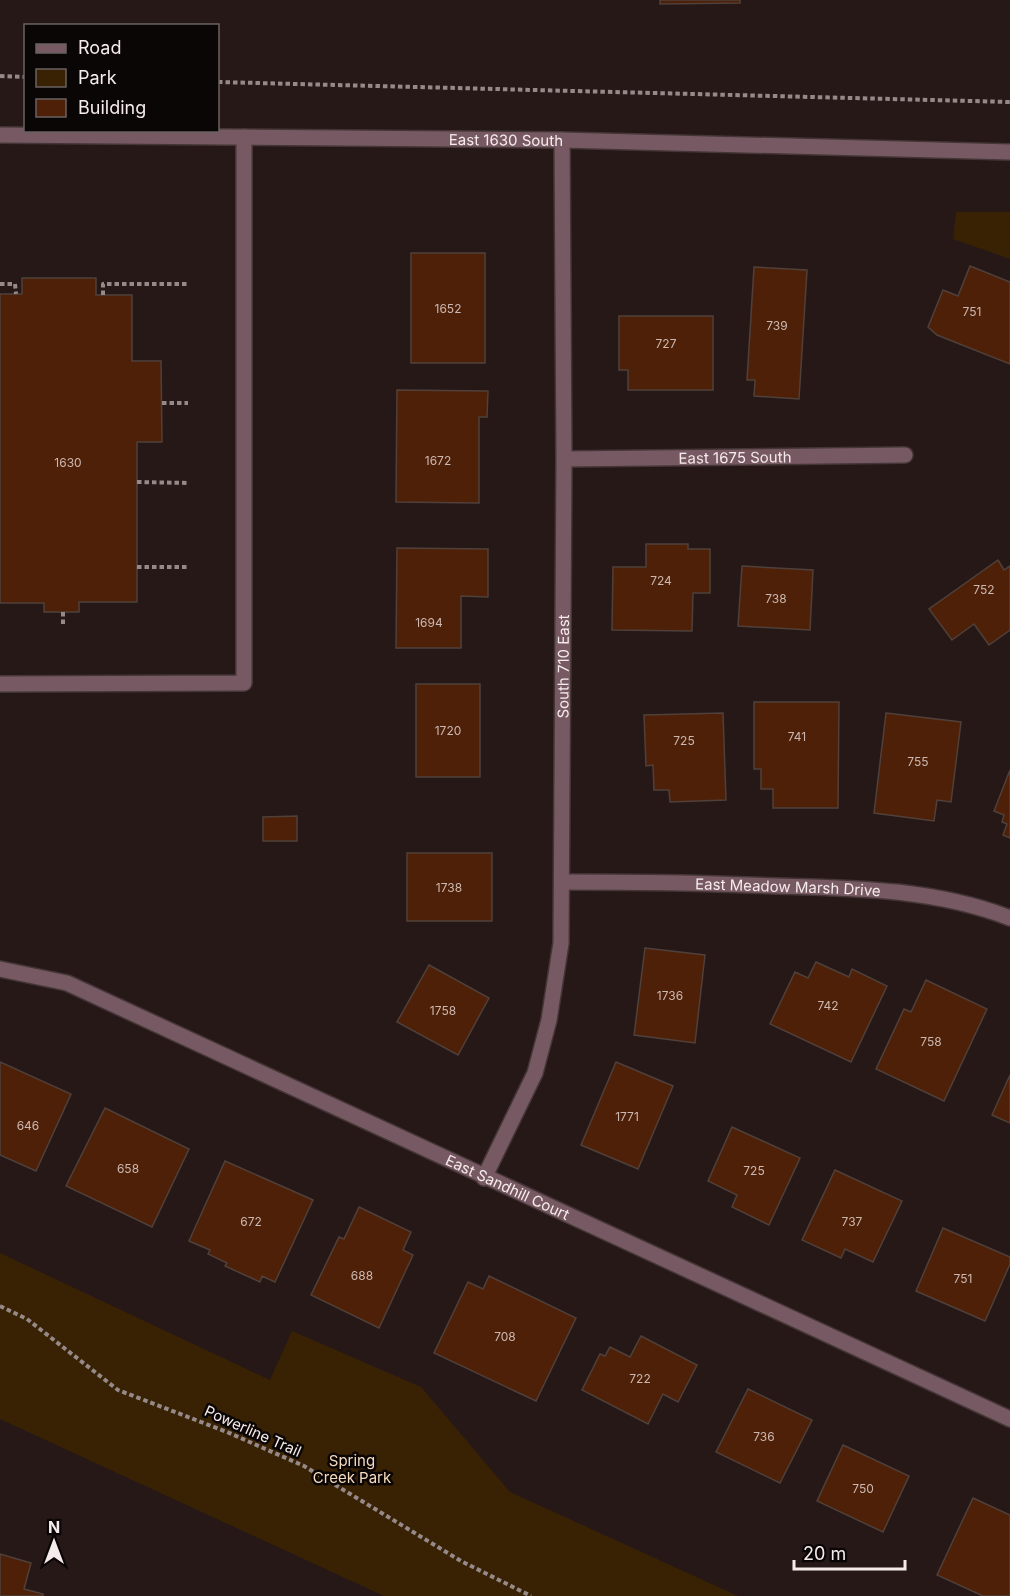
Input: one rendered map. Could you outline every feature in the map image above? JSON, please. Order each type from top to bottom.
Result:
[{"type":"street","name":"East 1630 South","points":[[0,135],[562,141],[1010,152]]},
{"type":"street","points":[[0,684],[244,683],[244,137]]},
{"type":"street","name":"South 710 East","points":[[484,1178],[535,1073],[549,1020],[561,943],[564,459],[562,141]]},
{"type":"street","name":"East 1675 South","points":[[564,459],[905,455]]},
{"type":"street","name":"East Meadow Marsh Drive","points":[[563,882],[691,883],[909,892],[981,907],[1010,918]]},
{"type":"street","name":"East Sandhill Court","points":[[0,969],[67,983],[484,1178],[1010,1419]]},
{"type":"path","points":[[0,76],[24,76]]},
{"type":"path","points":[[219,82],[1010,102]]},
{"type":"path","points":[[0,284],[15,284],[16,294]]},
{"type":"path","points":[[103,295],[103,284],[188,284]]},
{"type":"path","points":[[162,403],[188,403]]},
{"type":"path","points":[[137,482],[189,483]]},
{"type":"path","points":[[137,567],[189,567]]},
{"type":"path","points":[[63,612],[63,627]]},
{"type":"path","name":"Powerline Trail","points":[[0,1306],[27,1319],[118,1390],[218,1428],[304,1466],[461,1561],[531,1596]]},
{"type":"green space","points":[[956,212],[1010,212],[1010,259],[953,239]]},
{"type":"green space","name":"Spring Creek Park","points":[[0,1253],[270,1380],[292,1331],[421,1387],[510,1492],[738,1596],[384,1596],[0,1419]]},
{"type":"building","points":[[660,0],[740,0],[740,3],[660,4]]},
{"type":"building","points":[[411,253],[485,253],[485,363],[411,363]]},
{"type":"building","points":[[970,266],[1010,282],[1010,364],[937,335],[928,327],[943,290],[958,296]]},
{"type":"building","points":[[754,267],[807,270],[799,399],[754,396],[755,380],[747,380]]},
{"type":"building","points":[[22,278],[96,278],[96,295],[132,295],[132,361],[161,361],[162,442],[137,442],[137,602],[79,602],[79,612],[44,612],[44,603],[0,603],[0,294],[22,294]]},
{"type":"building","points":[[619,316],[713,316],[713,390],[628,390],[628,370],[619,370]]},
{"type":"building","points":[[397,390],[488,391],[487,417],[479,417],[479,503],[396,502]]},
{"type":"building","points":[[646,544],[688,544],[688,549],[710,549],[710,593],[693,593],[692,631],[612,630],[613,567],[646,567]]},
{"type":"building","points":[[397,548],[488,549],[488,597],[461,596],[461,648],[396,648]]},
{"type":"building","points":[[998,560],[1004,570],[1010,566],[1010,630],[989,645],[974,624],[952,640],[929,609]]},
{"type":"building","points":[[742,566],[813,570],[810,630],[738,626]]},
{"type":"building","points":[[416,684],[480,684],[480,777],[416,777]]},
{"type":"building","points":[[754,702],[839,702],[838,808],[773,808],[773,789],[761,789],[761,769],[754,769]]},
{"type":"building","points":[[723,713],[726,800],[670,802],[669,790],[654,790],[653,765],[646,766],[644,715]]},
{"type":"building","points":[[886,713],[961,722],[951,802],[937,800],[934,821],[874,813]]},
{"type":"building","points":[[1010,770],[1010,838],[1003,835],[1007,824],[1002,822],[1004,815],[994,811]]},
{"type":"building","points":[[297,816],[297,841],[263,841],[263,817]]},
{"type":"building","points":[[407,853],[492,853],[492,921],[407,921]]},
{"type":"building","points":[[645,948],[705,955],[695,1043],[634,1035]]},
{"type":"building","points":[[816,962],[849,977],[852,969],[887,986],[851,1062],[770,1024],[795,972],[808,978]]},
{"type":"building","points":[[429,965],[489,998],[458,1055],[397,1022]]},
{"type":"building","points":[[926,980],[987,1009],[944,1101],[876,1069],[904,1009],[911,1012]]},
{"type":"building","points":[[0,1062],[71,1094],[36,1171],[0,1155]]},
{"type":"building","points":[[616,1062],[673,1086],[638,1169],[581,1145]]},
{"type":"building","points":[[1010,1075],[1010,1123],[992,1115]]},
{"type":"building","points":[[105,1108],[189,1149],[152,1227],[66,1186]]},
{"type":"building","points":[[732,1127],[800,1158],[769,1225],[732,1207],[737,1195],[708,1181]]},
{"type":"building","points":[[225,1161],[313,1200],[275,1282],[262,1276],[260,1282],[225,1266],[227,1263],[208,1254],[210,1250],[189,1241]]},
{"type":"building","points":[[835,1170],[902,1201],[873,1262],[845,1249],[841,1258],[802,1240]]},
{"type":"building","points":[[359,1207],[411,1232],[403,1250],[413,1255],[379,1328],[311,1295],[339,1237],[344,1239]]},
{"type":"building","points":[[943,1228],[1010,1257],[1010,1264],[985,1321],[916,1291]]},
{"type":"building","points":[[489,1276],[576,1318],[536,1401],[434,1353],[468,1282],[483,1289]]},
{"type":"building","points":[[641,1336],[697,1365],[678,1402],[663,1394],[648,1424],[582,1390],[600,1354],[605,1356],[610,1347],[630,1357]]},
{"type":"building","points":[[748,1389],[812,1420],[780,1483],[716,1452]]},
{"type":"building","points":[[843,1445],[909,1476],[883,1532],[817,1501]]},
{"type":"building","points":[[973,1498],[1010,1515],[1010,1596],[983,1596],[937,1575]]},
{"type":"building","points":[[0,1554],[31,1563],[24,1589],[43,1594],[43,1596],[0,1596]]}]
